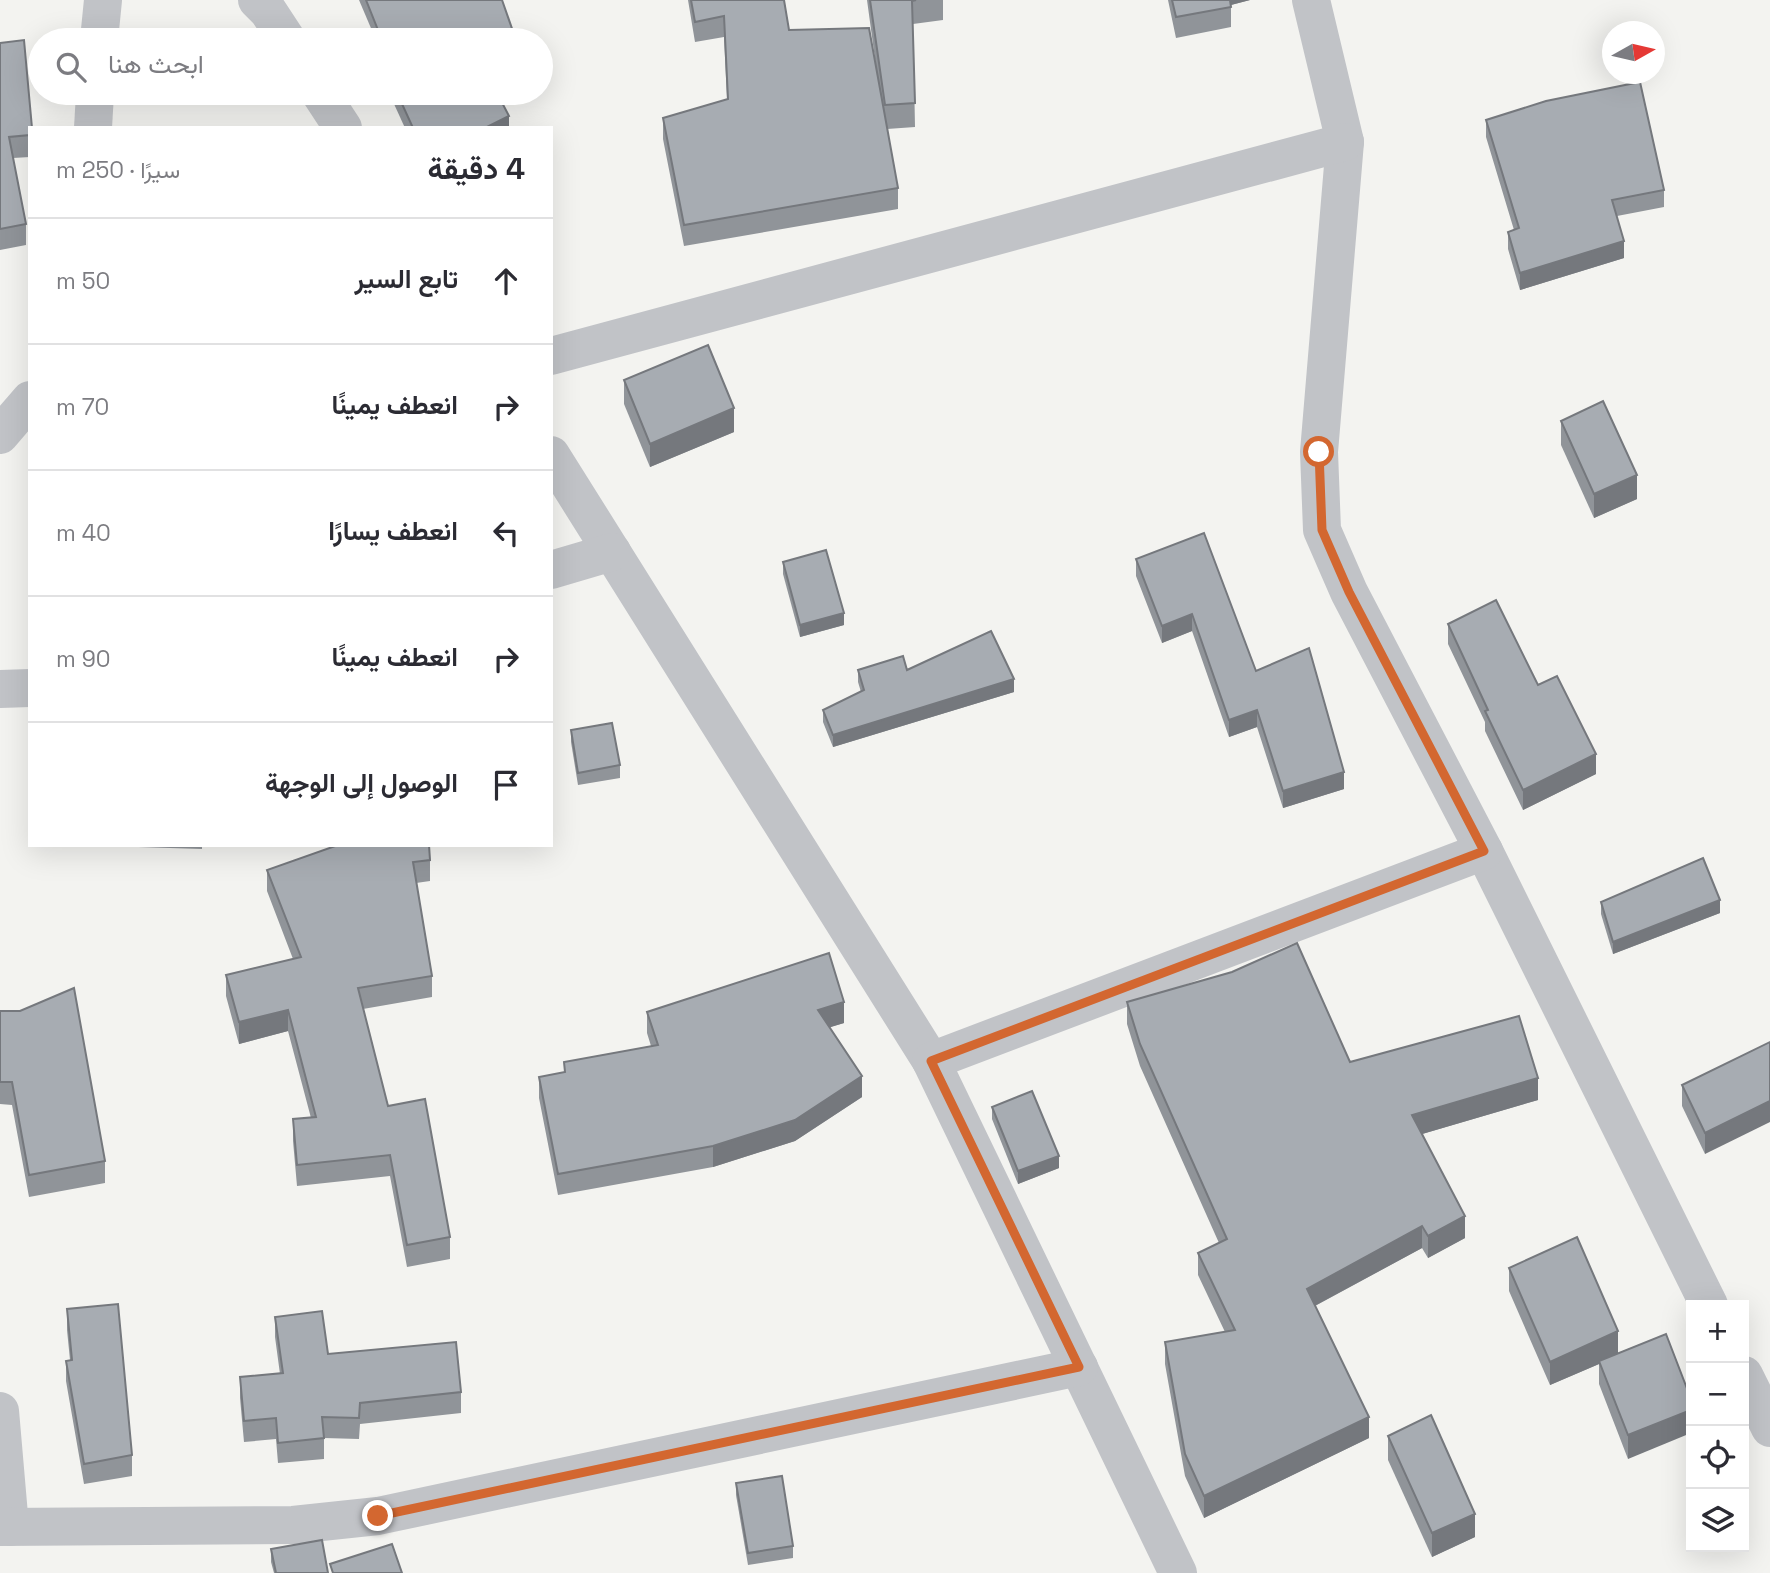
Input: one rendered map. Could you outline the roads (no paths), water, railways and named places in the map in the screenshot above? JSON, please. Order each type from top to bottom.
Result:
[{"type":"street","points":[[100,28],[103,0]]},
{"type":"street","points":[[257,0],[279,28]]},
{"type":"street","points":[[1311,0],[1345,142],[1319,452],[1322,530],[1349,592],[1484,851],[1707,1300]]},
{"type":"street","points":[[93,126],[95,105]]},
{"type":"street","points":[[328,105],[342,126]]},
{"type":"street","points":[[553,355],[1345,142]]},
{"type":"street","points":[[0,435],[28,402]]},
{"type":"street","points":[[553,458],[931,1061],[1178,1573]]},
{"type":"street","points":[[553,569],[612,552]]},
{"type":"street","points":[[0,690],[28,688]]},
{"type":"street","points":[[931,1061],[1484,851]]},
{"type":"street","points":[[0,1411],[5,1527],[293,1525],[378,1516],[1079,1367]]},
{"type":"street","points":[[1749,1385],[1770,1428]]}]
